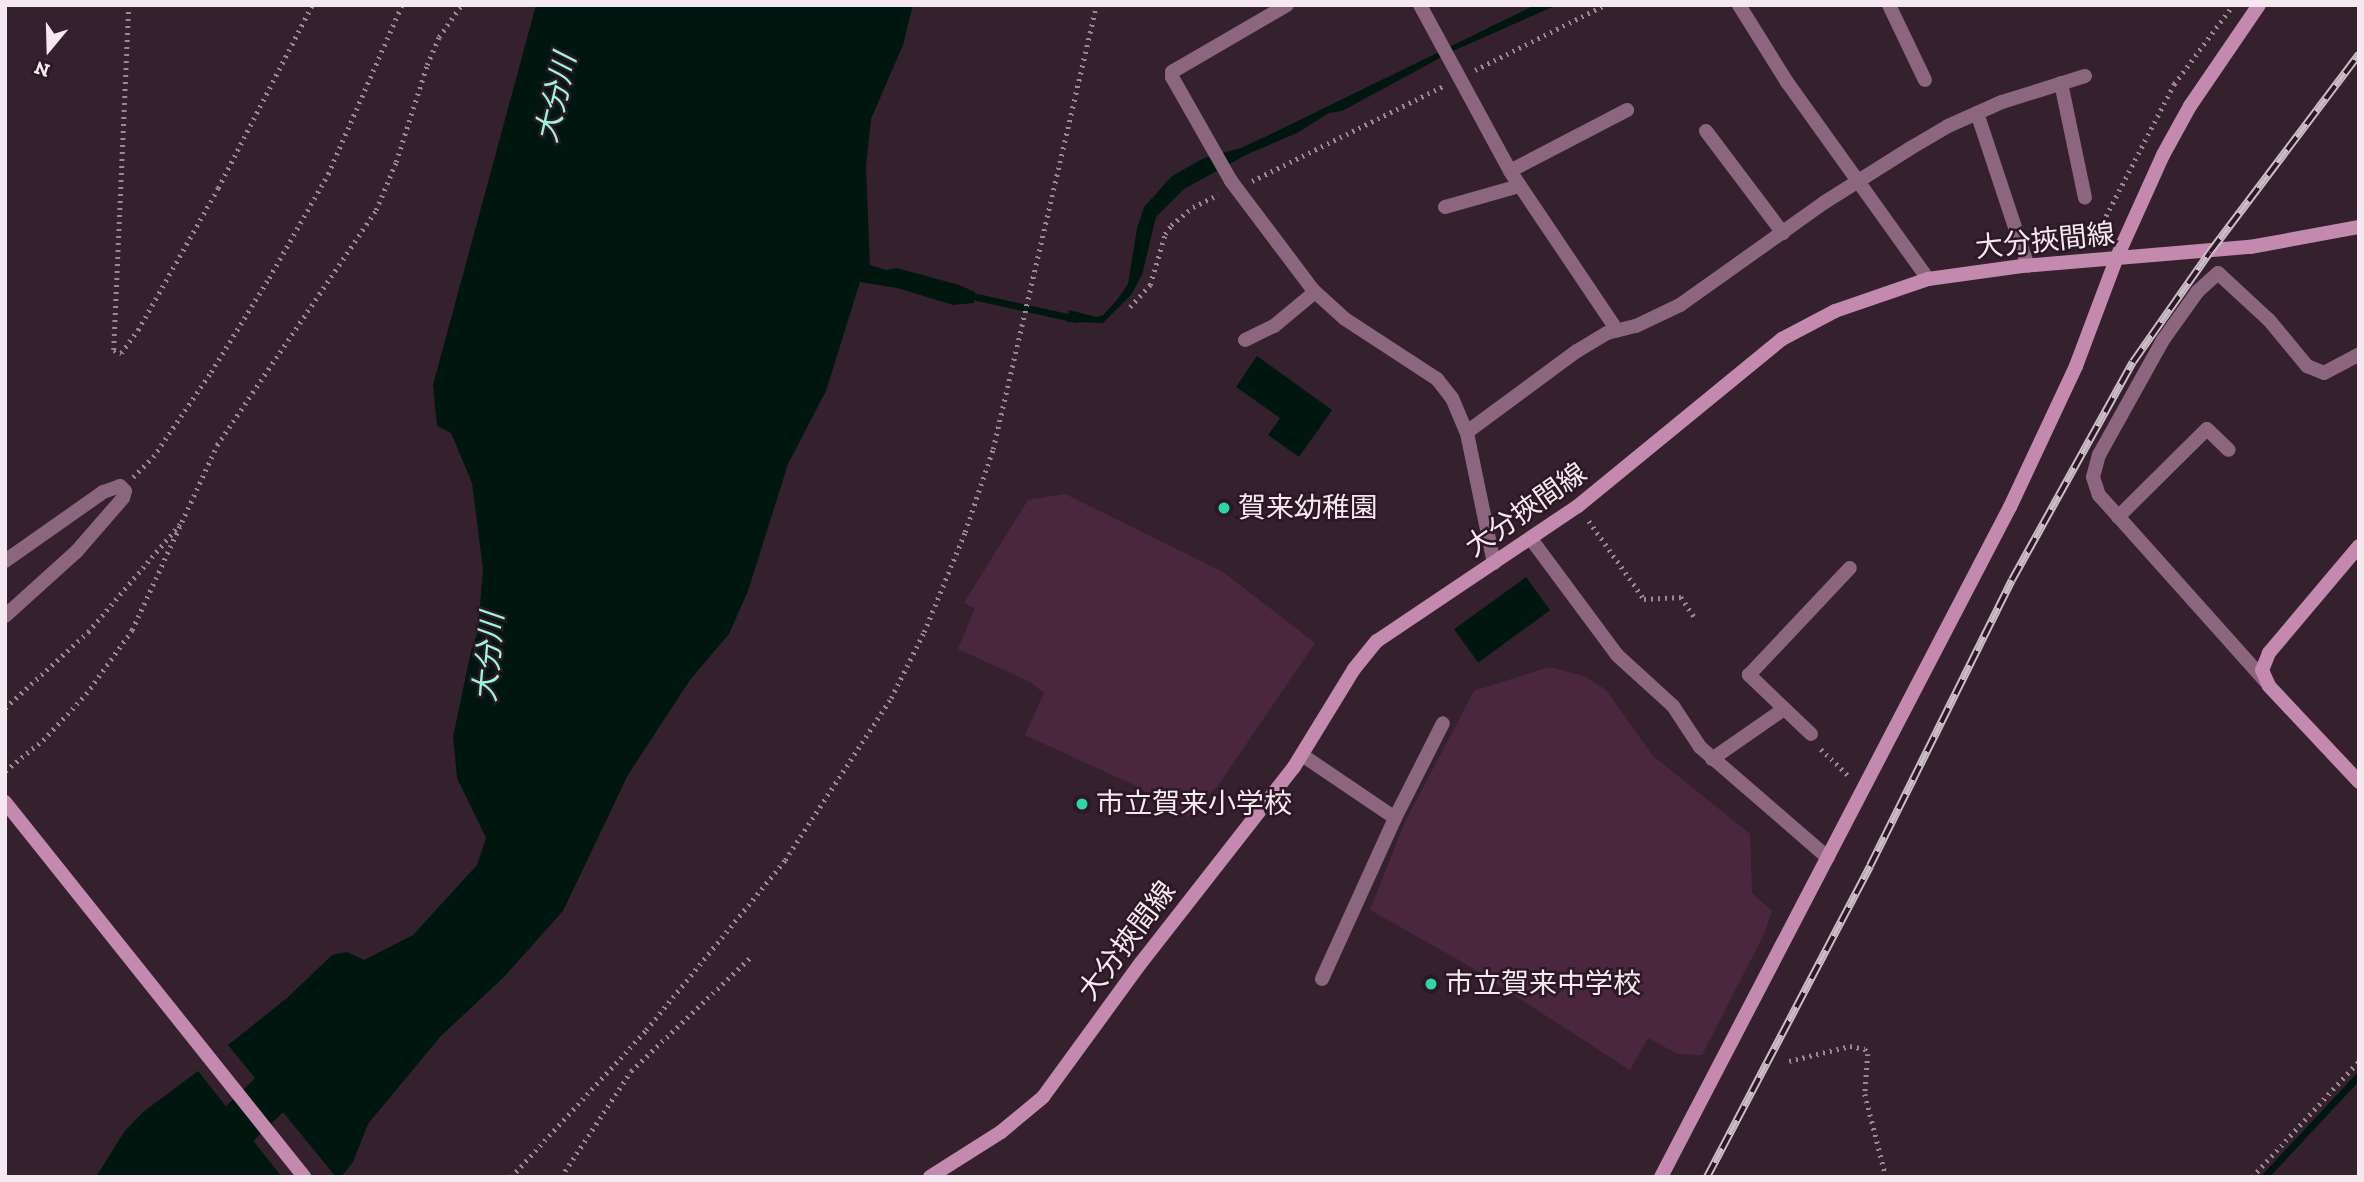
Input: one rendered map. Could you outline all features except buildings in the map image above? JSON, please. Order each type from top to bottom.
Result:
[{"type":"street","points":[[1287,5],[1172,72],[1172,78],[1234,184],[1315,292],[1345,319],[1437,379],[1452,398],[1467,432],[1494,563]]},
{"type":"street","points":[[1420,5],[1510,171],[1617,330]]},
{"type":"street","points":[[1739,5],[1787,82],[1928,279]]},
{"type":"street","points":[[1889,5],[1925,80]]},
{"type":"street","points":[[1661,1177],[2011,507],[2076,366],[2117,257],[2163,155],[2190,106],[2259,5]]},
{"type":"street","points":[[1467,432],[1577,351],[1617,330],[1636,326],[1680,305],[1858,181],[1909,149],[1977,113],[2085,76]]},
{"type":"street","points":[[2061,83],[2085,198]]},
{"type":"street","points":[[1510,171],[1627,110]]},
{"type":"street","points":[[1977,113],[2028,266]]},
{"type":"street","points":[[1706,131],[1783,233]]},
{"type":"street","points":[[1446,207],[1520,186]]},
{"type":"street","name":"大分挾間線","points":[[930,1177],[1001,1132],[1043,1097],[1140,964],[1302,755],[1354,669],[1377,642],[1578,506],[1790,334],[1835,311],[1928,279],[2117,257],[2250,247],[2359,226]]},
{"type":"street","points":[[2359,354],[2324,373],[2307,366],[2261,312],[2218,273],[2198,291],[2163,340],[2099,455],[2093,477],[2099,495],[2269,686],[2359,782]]},
{"type":"street","points":[[1245,340],[1274,326],[1315,292]]},
{"type":"street","points":[[2118,516],[2207,429],[2229,450]]},
{"type":"street","points":[[5,561],[88,501],[114,488],[122,488],[123,498],[77,551],[5,617]]},
{"type":"street","points":[[1531,539],[1617,656],[1673,706],[1712,759],[1828,858]]},
{"type":"street","points":[[2269,686],[2262,670],[2269,653],[2359,546]]},
{"type":"street","points":[[1811,734],[1749,675],[1850,568]]},
{"type":"street","points":[[1712,759],[1784,709]]},
{"type":"street","points":[[1322,979],[1395,818],[1443,723]]},
{"type":"street","points":[[1302,755],[1395,818]]},
{"type":"street","points":[[5,802],[304,1177]]},
{"type":"path","points":[[129,5],[114,350],[121,352],[138,330],[218,188],[312,5]]},
{"type":"path","points":[[122,488],[160,446],[211,372],[270,278],[328,174],[402,5]]},
{"type":"path","points":[[5,771],[43,740],[86,694],[132,630],[218,444],[376,210],[396,162],[427,65],[439,37],[461,5]]},
{"type":"path","points":[[511,1177],[646,1030],[785,860],[891,698],[924,632],[955,557],[993,449],[1096,5]]},
{"type":"path","points":[[1130,307],[1150,285],[1165,234],[1171,225],[1193,207],[1456,71],[1605,5]]},
{"type":"path","points":[[1578,506],[1644,599],[1681,597],[1696,619]]},
{"type":"path","points":[[5,708],[88,632],[186,518]]},
{"type":"path","points":[[1811,734],[1811,739],[1853,780]]},
{"type":"path","points":[[561,1177],[631,1071],[753,955]]},
{"type":"path","points":[[1789,1060],[1850,1046],[1865,1049],[1868,1054],[1865,1094],[1886,1177]]},
{"type":"path","points":[[2252,1177],[2359,1061]]},
{"type":"shaded area","points":[[1065,494],[1223,572],[1315,643],[1219,784],[1188,817],[1134,785],[1025,735],[1044,693],[1030,682],[958,649],[975,608],[964,603],[1028,500]]},
{"type":"shaded area","points":[[1549,667],[1584,676],[1606,690],[1653,756],[1750,834],[1752,893],[1772,911],[1764,934],[1702,1055],[1678,1054],[1648,1038],[1630,1070],[1466,964],[1370,910],[1405,822],[1474,691]]},
{"type":"water","points":[[536,5],[913,5],[903,45],[871,119],[866,167],[870,265],[886,270],[897,268],[959,285],[975,292],[974,303],[953,305],[897,288],[860,282],[826,391],[788,464],[748,591],[729,634],[690,680],[628,775],[563,911],[504,977],[440,1037],[368,1124],[353,1162],[341,1177],[336,1177],[228,1045],[287,998],[332,955],[347,952],[364,960],[413,935],[477,865],[486,838],[457,778],[453,737],[471,651],[478,631],[483,569],[472,483],[451,433],[437,426],[433,385]]},
{"type":"water","points":[[1535,5],[1557,5],[1453,51],[1342,111],[1329,113],[1299,132],[1248,154],[1184,189],[1156,217],[1142,275],[1131,295],[1103,323],[1067,322],[1069,310],[1097,317],[1103,315],[1117,300],[1128,284],[1137,228],[1144,207],[1172,176],[1204,158],[1241,148],[1275,132]]},
{"type":"water","points":[[1257,356],[1332,410],[1299,457],[1268,435],[1280,418],[1236,387]]},
{"type":"water","points":[[1526,577],[1550,610],[1478,662],[1454,629]]},
{"type":"water","points":[[198,1071],[282,1177],[96,1177],[124,1132],[143,1112]]},
{"type":"waterway","points":[[968,295],[1076,319]]},
{"type":"waterway","name":"大分川","points":[[184,1177],[312,1054]]},
{"type":"waterway","points":[[2264,1177],[2359,1075]]},
{"type":"railway","points":[[1707,1177],[1870,866],[2012,580],[2133,362],[2210,252],[2359,54]]},
{"type":"place","name":"賀来幼稚園","points":[[1224,508]]},
{"type":"place","name":"市立賀来小学校","points":[[1082,804]]},
{"type":"place","name":"市立賀来中学校","points":[[1431,984]]}]
